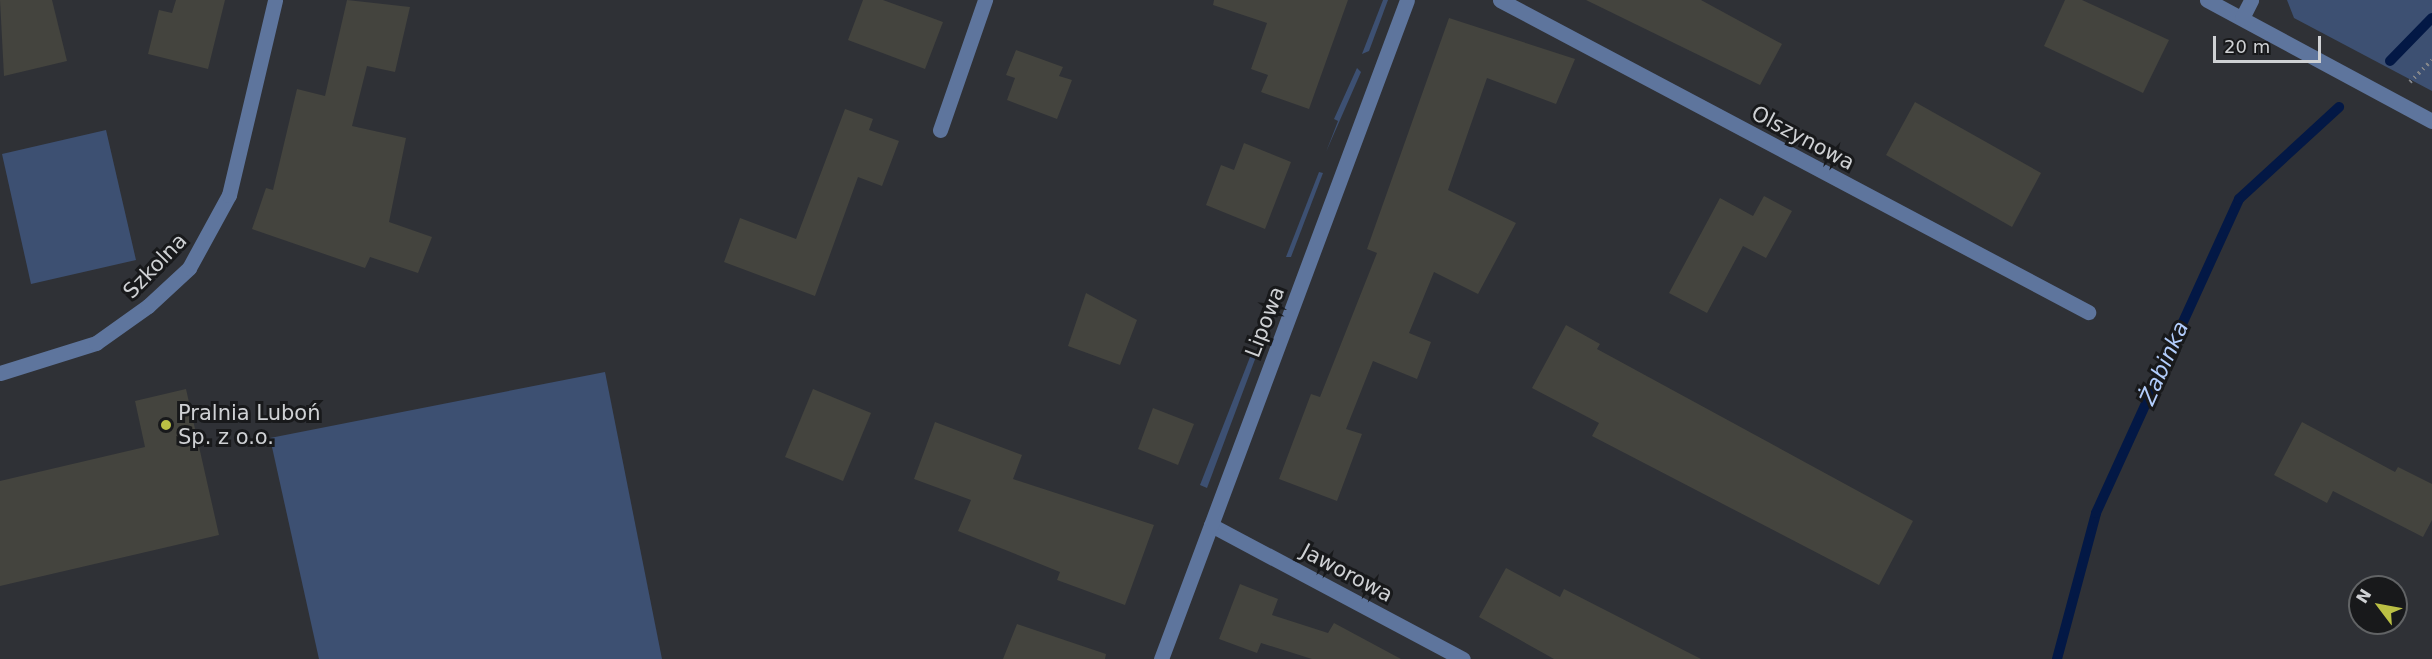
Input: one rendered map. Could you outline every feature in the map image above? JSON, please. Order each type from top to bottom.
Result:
[{"type":"street","name":"Szkolna","points":[[0,373],[96,343],[148,306],[189,268],[229,195],[275,0]]},
{"type":"street","points":[[940,130],[985,0]]},
{"type":"street","name":"Lipowa","points":[[1161,659],[1407,0]]},
{"type":"street","name":"Olszynowa","points":[[1500,0],[2088,312]]},
{"type":"street","points":[[2207,0],[2432,121]]},
{"type":"street","points":[[2242,18],[2251,0]]},
{"type":"street","name":"Jaworowa","points":[[1211,525],[1463,659]]},
{"type":"path","points":[[2407,84],[2432,60]]},
{"type":"shaded area","points":[[1383,0],[1388,0],[1369,51],[1362,54]]},
{"type":"shaded area","points":[[2287,0],[2432,0],[2432,91],[2294,18]]},
{"type":"shaded area","points":[[1357,68],[1361,72],[1326,152],[1338,121],[1334,119]]},
{"type":"shaded area","points":[[106,130],[136,260],[31,284],[2,154]]},
{"type":"shaded area","points":[[1319,172],[1323,173],[1291,257],[1286,257]]},
{"type":"shaded area","points":[[1252,352],[1257,354],[1207,488],[1200,485]]},
{"type":"shaded area","points":[[605,372],[662,659],[319,659],[270,438]]},
{"type":"building","points":[[0,0],[52,0],[67,61],[4,76]]},
{"type":"building","points":[[176,0],[225,0],[208,69],[148,54],[159,10],[172,13]]},
{"type":"building","points":[[347,0],[410,7],[395,72],[367,66],[352,126],[406,138],[389,222],[432,237],[418,273],[370,257],[365,268],[252,229],[266,188],[273,190],[297,89],[325,96]]},
{"type":"building","points":[[863,0],[883,0],[943,22],[925,69],[848,40]]},
{"type":"building","points":[[1214,0],[1348,0],[1309,109],[1261,92],[1268,75],[1251,69],[1267,23],[1213,5]]},
{"type":"building","points":[[1586,0],[1701,0],[1782,44],[1760,85]]},
{"type":"building","points":[[2065,0],[2082,0],[2169,40],[2143,93],[2044,46]]},
{"type":"building","points":[[1449,18],[1575,59],[1556,104],[1487,78],[1448,190],[1516,223],[1478,294],[1434,272],[1409,333],[1431,342],[1417,379],[1373,361],[1346,429],[1362,434],[1337,501],[1279,479],[1311,394],[1320,397],[1377,253],[1367,249]]},
{"type":"building","points":[[1016,50],[1063,67],[1059,76],[1072,80],[1057,119],[1007,100],[1015,78],[1006,75]]},
{"type":"building","points":[[1915,102],[2041,173],[2012,227],[1886,155]]},
{"type":"building","points":[[845,109],[873,119],[869,130],[899,141],[882,186],[858,177],[815,296],[724,262],[740,218],[796,239]]},
{"type":"building","points":[[1244,143],[1291,162],[1265,229],[1206,205],[1221,165],[1234,170]]},
{"type":"building","points":[[1764,196],[1792,211],[1766,258],[1743,246],[1707,313],[1669,293],[1720,198],[1753,216]]},
{"type":"building","points":[[1086,293],[1137,320],[1120,365],[1068,346]]},
{"type":"building","points":[[1566,325],[1600,344],[1597,349],[1913,521],[1879,585],[1592,436],[1599,423],[1532,388]]},
{"type":"building","points":[[186,389],[219,535],[0,586],[0,481],[145,447],[135,401]]},
{"type":"building","points":[[813,389],[871,413],[843,481],[785,457]]},
{"type":"building","points":[[1153,408],[1194,424],[1178,465],[1138,449]]},
{"type":"building","points":[[935,422],[1022,455],[1013,479],[1154,525],[1125,605],[1057,580],[1060,572],[958,531],[971,500],[914,479]]},
{"type":"building","points":[[2302,422],[2395,472],[2398,467],[2432,484],[2432,520],[2423,537],[2333,491],[2327,503],[2274,475]]},
{"type":"building","points":[[1506,568],[1560,597],[1564,589],[1701,659],[1554,659],[1479,617]]},
{"type":"building","points":[[1240,584],[1278,599],[1272,615],[1328,633],[1334,623],[1401,659],[1312,659],[1261,643],[1257,653],[1219,639]]},
{"type":"building","points":[[1017,624],[1106,654],[1105,659],[1003,659]]},
{"type":"waterway","name":"Żabinka","points":[[2390,61],[2432,18]]},
{"type":"waterway","name":"Żabinka","points":[[2057,659],[2096,513],[2239,199],[2339,107]]},
{"type":"place","name":"Pralnia Luboń Sp. z o.o.","points":[[166,425]]}]
